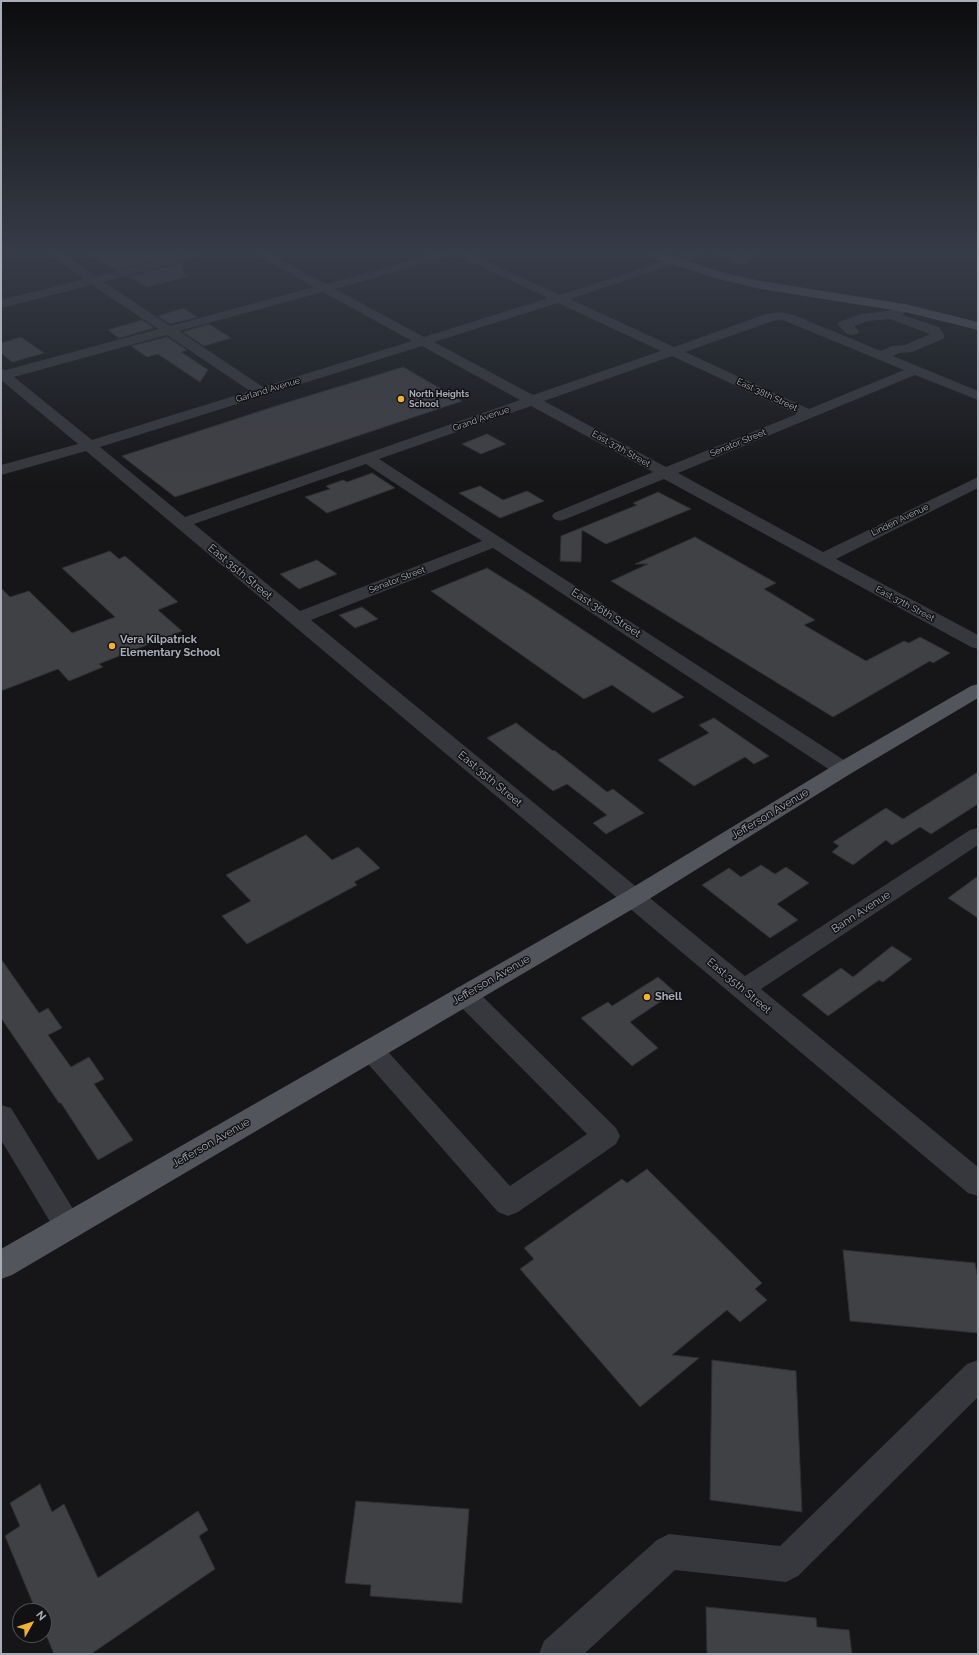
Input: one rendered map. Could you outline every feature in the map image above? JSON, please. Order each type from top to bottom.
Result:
[{"type":"main road","name":"Jefferson Avenue","points":[[1,1265],[633,898],[843,769],[978,690]]},
{"type":"street","points":[[2,374],[161,332]]},
{"type":"street","points":[[173,332],[261,392]]},
{"type":"street","name":"East 37th Street","points":[[403,332],[978,643]]},
{"type":"street","name":"Garland Avenue","points":[[1,470],[89,446],[452,332]]},
{"type":"street","name":"East 38th Street","points":[[632,332],[809,414]]},
{"type":"street","name":"Grand Avenue","points":[[182,523],[728,332]]},
{"type":"street","points":[[792,332],[813,341]]},
{"type":"street","name":"Grand Avenue","points":[[822,332],[836,338]]},
{"type":"street","points":[[836,338],[849,332]]},
{"type":"street","points":[[855,332],[897,349]]},
{"type":"street","points":[[881,356],[897,349],[907,348],[938,336],[935,332]]},
{"type":"street","points":[[836,338],[978,396]]},
{"type":"street","name":"Senator Street","points":[[560,516],[916,370]]},
{"type":"street","name":"East 35th Street","points":[[2,374],[978,1184]]},
{"type":"street","name":"East 36th Street","points":[[367,458],[843,769]]},
{"type":"street","name":"Linden Avenue","points":[[822,558],[978,482]]},
{"type":"street","name":"Senator Street","points":[[297,619],[496,541]]},
{"type":"street","name":"Bann Avenue","points":[[743,990],[978,835]]},
{"type":"street","points":[[371,1050],[508,1203],[606,1136],[465,995]]},
{"type":"street","points":[[1,1116],[68,1226]]},
{"type":"street","points":[[557,1654],[668,1552],[786,1564],[978,1375]]},
{"type":"building","points":[[111,332],[139,332],[119,338]]},
{"type":"building","points":[[183,332],[222,332],[231,338],[204,346]]},
{"type":"building","points":[[21,337],[44,353],[12,362],[1,353],[1,343]]},
{"type":"building","points":[[167,337],[187,350],[181,352],[208,370],[200,382],[158,354],[147,357],[131,346]]},
{"type":"building","points":[[403,367],[462,401],[175,497],[122,456],[282,404]]},
{"type":"building","points":[[487,434],[506,444],[481,454],[462,444]]},
{"type":"building","points":[[372,473],[395,488],[327,513],[305,497],[330,489],[326,486],[343,480],[347,482]]},
{"type":"building","points":[[480,486],[503,500],[527,491],[544,501],[500,518],[459,493]]},
{"type":"building","points":[[658,492],[691,509],[606,544],[582,530],[581,562],[560,561],[561,536],[637,505],[633,503]]},
{"type":"building","points":[[695,537],[776,583],[764,589],[815,620],[804,625],[866,661],[904,641],[909,643],[920,637],[950,653],[933,663],[930,661],[833,717],[611,581],[648,564],[635,564]]},
{"type":"building","points":[[110,551],[119,559],[125,556],[178,602],[158,610],[182,631],[99,664],[103,667],[69,681],[58,669],[1,691],[1,588],[10,597],[29,591],[72,633],[115,617],[62,568]]},
{"type":"building","points":[[317,560],[337,574],[299,589],[280,574]]},
{"type":"building","points":[[487,568],[529,594],[684,697],[653,713],[612,685],[584,699],[431,591]]},
{"type":"building","points":[[362,607],[378,619],[355,628],[339,615]]},
{"type":"building","points":[[714,718],[769,756],[754,764],[745,757],[694,786],[658,760],[709,733],[699,725]]},
{"type":"building","points":[[516,723],[553,751],[554,750],[607,792],[613,789],[644,813],[606,834],[593,823],[607,815],[567,784],[553,791],[487,738]]},
{"type":"building","points":[[978,772],[978,804],[931,834],[920,827],[892,845],[886,840],[853,865],[832,852],[839,846],[833,842],[886,808],[903,819]]},
{"type":"building","points":[[306,835],[332,860],[358,847],[380,868],[354,882],[357,885],[247,944],[222,916],[251,901],[226,875]]},
{"type":"building","points":[[761,865],[775,874],[786,867],[809,883],[777,904],[798,920],[770,938],[702,885],[729,868],[741,877]]},
{"type":"building","points":[[978,876],[978,918],[948,898]]},
{"type":"building","points":[[892,946],[912,959],[883,982],[879,980],[828,1016],[802,995],[841,968],[853,977]]},
{"type":"building","points":[[1,959],[39,1013],[48,1008],[62,1028],[48,1035],[71,1067],[89,1057],[104,1079],[94,1084],[133,1140],[98,1160],[61,1103],[59,1103],[1,1018]]},
{"type":"building","points":[[658,977],[675,992],[630,1022],[658,1048],[632,1066],[581,1018],[608,1002],[612,1006]]},
{"type":"building","points":[[647,1169],[762,1283],[755,1289],[767,1300],[740,1322],[727,1310],[672,1355],[699,1358],[640,1407],[520,1269],[534,1259],[524,1248],[622,1179],[627,1183]]},
{"type":"building","points":[[843,1250],[975,1263],[978,1279],[978,1333],[850,1321]]},
{"type":"building","points":[[712,1360],[796,1371],[802,1512],[710,1500]]},
{"type":"building","points":[[40,1484],[52,1512],[64,1504],[98,1578],[198,1511],[208,1530],[199,1536],[215,1569],[91,1654],[54,1654],[49,1643],[52,1643],[52,1603],[33,1603],[5,1536],[20,1526],[10,1503]]},
{"type":"building","points":[[356,1501],[469,1509],[462,1603],[370,1596],[371,1585],[345,1583]]},
{"type":"building","points":[[706,1607],[816,1618],[817,1627],[849,1630],[852,1654],[707,1654]]},
{"type":"place","name":"North Heights School","points":[[401,399]]},
{"type":"place","name":"Vera Kilpatrick Elementary School","points":[[112,646]]},
{"type":"place","name":"Shell","points":[[647,997]]}]
